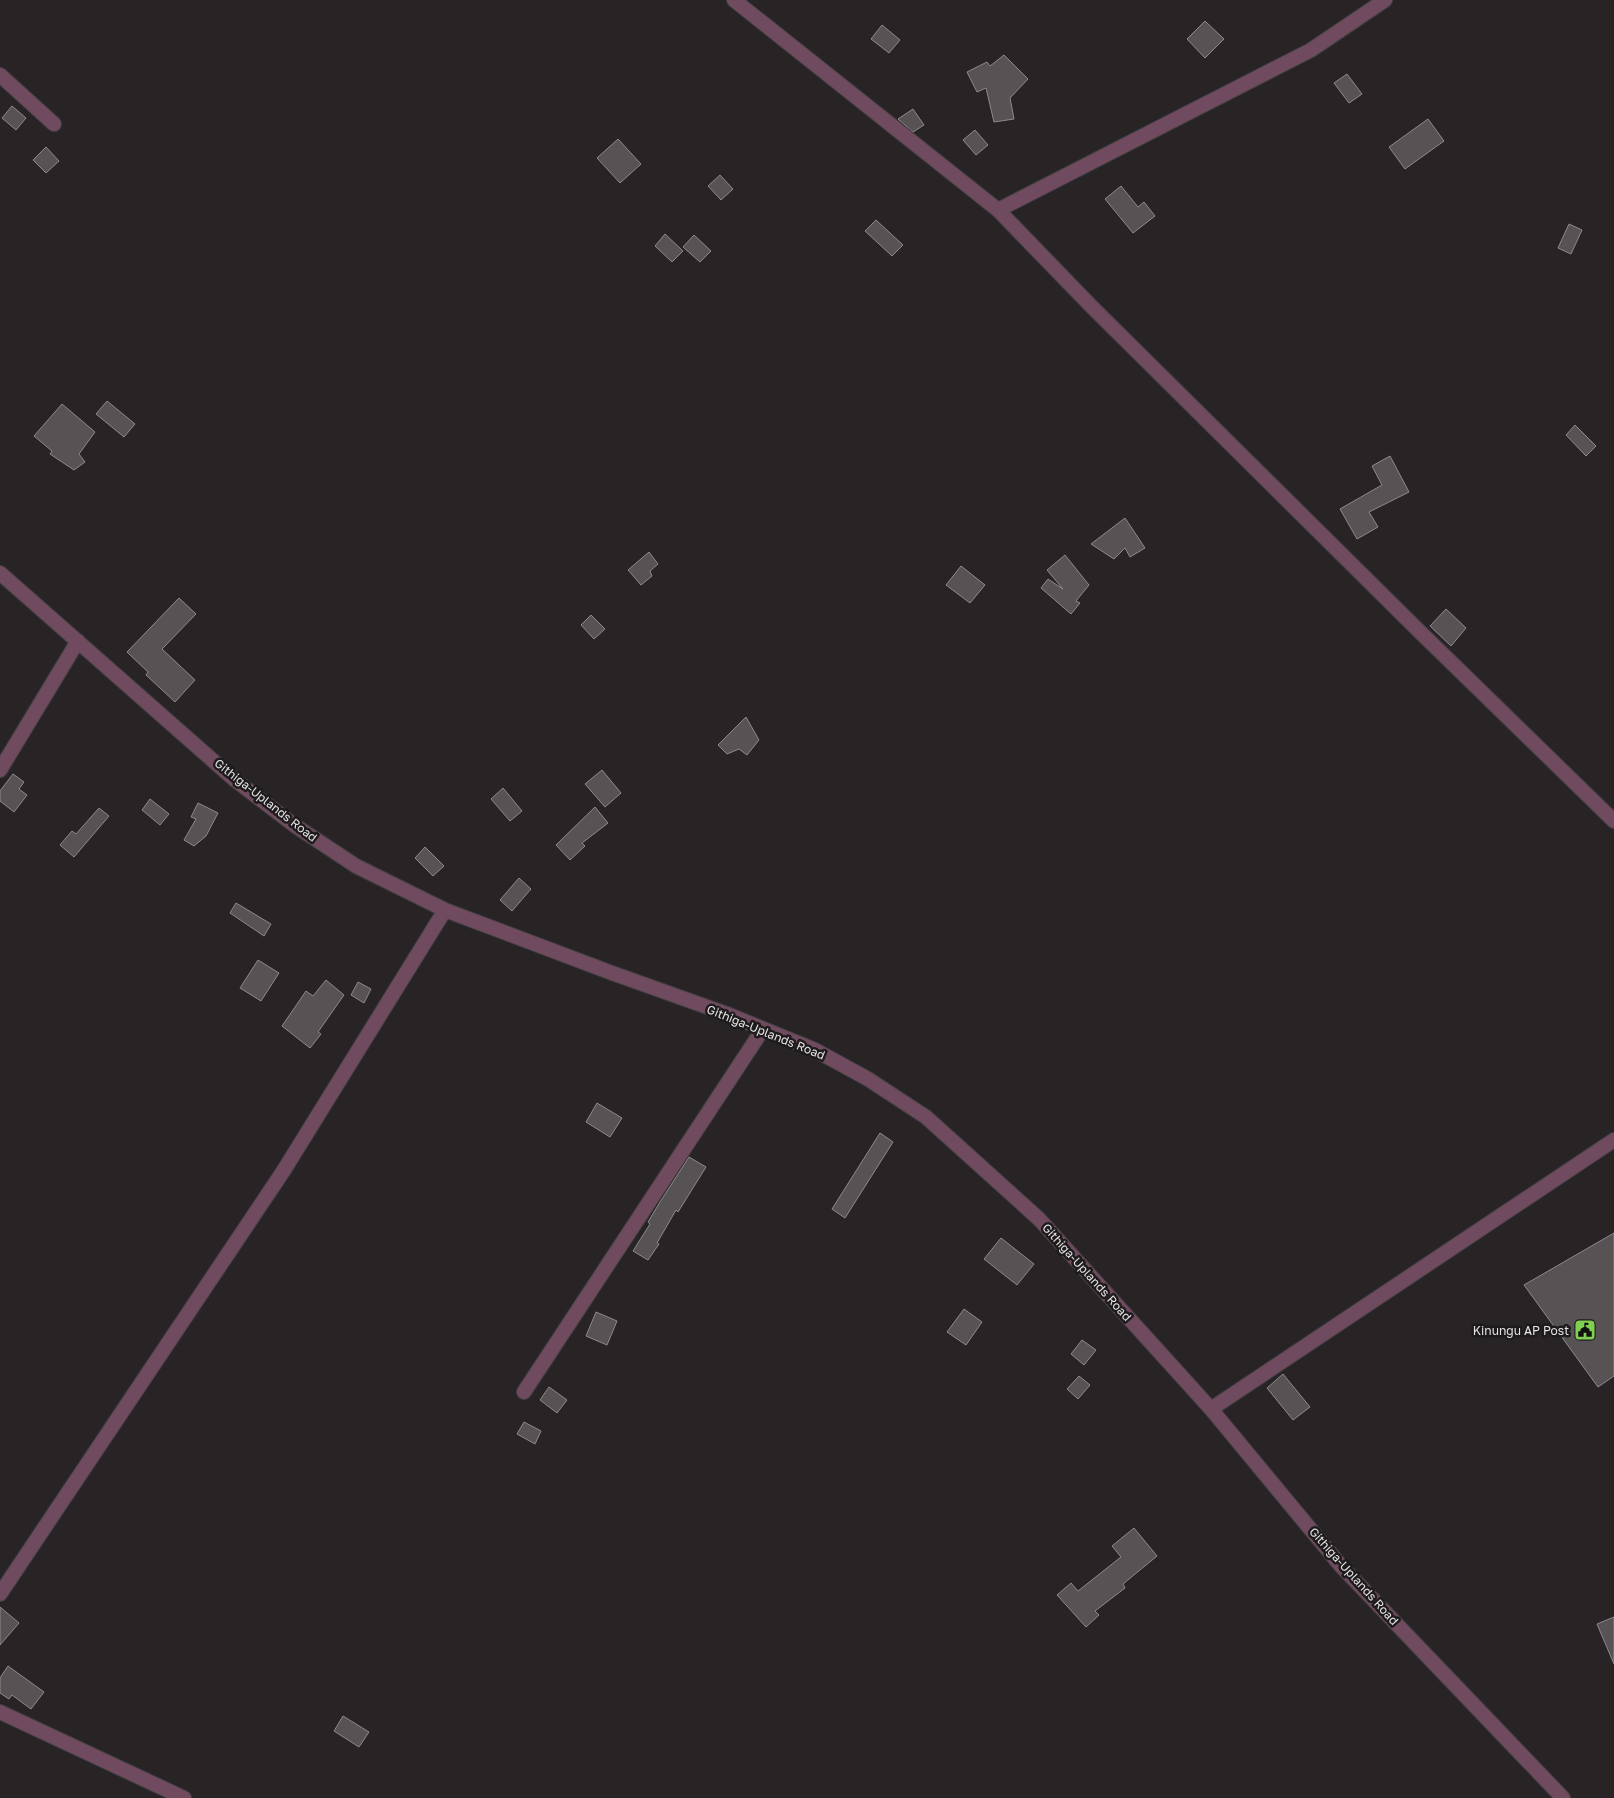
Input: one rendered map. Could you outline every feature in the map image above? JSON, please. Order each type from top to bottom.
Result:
[{"type":"street","points":[[734,0],[998,210],[1092,307],[1614,821]]},
{"type":"street","points":[[998,210],[1311,50],[1385,0]]},
{"type":"street","points":[[0,75],[54,124]]},
{"type":"street","name":"Githiga-Uplands Road","points":[[0,573],[235,780],[294,825],[356,866],[445,910],[815,1050],[868,1079],[926,1117],[1039,1219],[1211,1409],[1341,1566],[1563,1798]]},
{"type":"street","points":[[0,770],[78,641]]},
{"type":"street","points":[[0,1594],[284,1170],[445,910]]},
{"type":"street","points":[[524,1392],[763,1029]]},
{"type":"street","points":[[1211,1409],[1614,1140]]},
{"type":"street","points":[[0,1712],[184,1798]]},
{"type":"building","points":[[1205,21],[1224,39],[1205,58],[1187,39]]},
{"type":"building","points":[[882,25],[900,40],[889,53],[871,39]]},
{"type":"building","points":[[1004,55],[1028,79],[1010,98],[1014,119],[994,122],[986,88],[977,92],[967,72],[987,62],[990,66]]},
{"type":"building","points":[[1347,74],[1362,94],[1349,103],[1334,83]]},
{"type":"building","points":[[12,106],[26,118],[16,130],[2,118]]},
{"type":"building","points":[[913,109],[924,125],[913,132],[898,119]]},
{"type":"building","points":[[1428,119],[1444,141],[1405,169],[1389,147]]},
{"type":"building","points":[[975,130],[988,145],[976,155],[963,140]]},
{"type":"building","points":[[618,139],[641,164],[620,183],[597,158]]},
{"type":"building","points":[[46,147],[59,161],[46,173],[33,160]]},
{"type":"building","points":[[720,175],[733,189],[721,200],[708,186]]},
{"type":"building","points":[[1121,186],[1138,207],[1144,202],[1155,216],[1133,233],[1105,199]]},
{"type":"building","points":[[876,220],[903,245],[892,256],[865,231]]},
{"type":"building","points":[[1569,224],[1582,230],[1571,254],[1558,248]]},
{"type":"building","points":[[665,234],[683,251],[672,262],[655,246]]},
{"type":"building","points":[[694,235],[711,251],[700,262],[683,247]]},
{"type":"building","points":[[107,401],[135,424],[124,437],[96,414]]},
{"type":"building","points":[[62,404],[95,432],[79,454],[85,462],[74,470],[50,454],[52,451],[34,436]]},
{"type":"building","points":[[1575,425],[1596,446],[1586,456],[1566,435]]},
{"type":"building","points":[[1390,456],[1409,492],[1369,512],[1378,527],[1357,539],[1340,509],[1382,485],[1372,466]]},
{"type":"building","points":[[1125,518],[1145,548],[1130,557],[1125,548],[1114,559],[1091,544]]},
{"type":"building","points":[[649,552],[658,564],[650,571],[652,576],[641,585],[628,570]]},
{"type":"building","points":[[1065,555],[1089,585],[1076,601],[1080,603],[1071,614],[1041,588],[1048,579],[1063,589],[1047,570]]},
{"type":"building","points":[[961,566],[985,585],[970,603],[946,585]]},
{"type":"building","points":[[179,598],[196,614],[162,649],[195,680],[175,702],[146,675],[148,672],[127,652]]},
{"type":"building","points":[[1446,609],[1466,628],[1451,646],[1430,626]]},
{"type":"building","points":[[591,615],[605,629],[594,639],[581,625]]},
{"type":"building","points":[[746,717],[759,740],[747,755],[739,749],[727,754],[718,745]]},
{"type":"building","points":[[602,770],[621,793],[605,807],[585,784]]},
{"type":"building","points":[[13,774],[24,782],[19,789],[27,795],[14,812],[0,801],[0,791]]},
{"type":"building","points":[[503,788],[522,811],[510,821],[491,799]]},
{"type":"building","points":[[150,799],[169,814],[160,825],[142,810]]},
{"type":"building","points":[[198,803],[218,813],[206,836],[194,846],[184,840],[196,819],[191,817]]},
{"type":"building","points":[[595,807],[608,823],[582,843],[585,846],[570,860],[556,845]]},
{"type":"building","points":[[99,808],[109,816],[74,857],[60,845],[72,831],[76,834]]},
{"type":"building","points":[[425,847],[444,866],[433,876],[415,858]]},
{"type":"building","points":[[519,878],[531,889],[512,911],[500,900]]},
{"type":"building","points":[[236,903],[271,924],[264,936],[230,913]]},
{"type":"building","points":[[258,960],[279,973],[261,1001],[240,988]]},
{"type":"building","points":[[326,980],[344,995],[318,1032],[321,1034],[310,1048],[282,1026],[306,991],[313,996]]},
{"type":"building","points":[[358,982],[371,989],[364,1003],[351,995]]},
{"type":"building","points":[[597,1103],[622,1118],[610,1137],[586,1122]]},
{"type":"building","points":[[880,1133],[893,1142],[845,1218],[832,1209]]},
{"type":"building","points":[[689,1157],[706,1167],[678,1212],[676,1210],[657,1243],[659,1244],[648,1260],[633,1251],[650,1224],[648,1222]]},
{"type":"building","name":"Kinungu AP Post","points":[[1614,1233],[1614,1376],[1598,1387],[1524,1285]]},
{"type":"building","points":[[1001,1238],[1034,1264],[1017,1285],[984,1259]]},
{"type":"building","points":[[964,1309],[982,1322],[966,1345],[947,1332]]},
{"type":"building","points":[[596,1312],[617,1321],[607,1345],[586,1336]]},
{"type":"building","points":[[1082,1340],[1096,1350],[1084,1365],[1071,1354]]},
{"type":"building","points":[[1283,1374],[1310,1407],[1293,1420],[1267,1388]]},
{"type":"building","points":[[1079,1376],[1090,1385],[1078,1399],[1067,1389]]},
{"type":"building","points":[[549,1387],[567,1400],[557,1413],[540,1400]]},
{"type":"building","points":[[524,1422],[541,1431],[535,1444],[517,1434]]},
{"type":"building","points":[[1134,1528],[1157,1556],[1123,1584],[1125,1588],[1095,1611],[1099,1615],[1086,1627],[1057,1595],[1071,1583],[1078,1591],[1121,1557],[1112,1546]]},
{"type":"building","points":[[0,1607],[19,1623],[0,1645]]},
{"type":"building","points":[[1614,1617],[1614,1664],[1597,1624]]},
{"type":"building","points":[[8,1666],[44,1692],[31,1709],[12,1695],[9,1699],[0,1693],[0,1678]]},
{"type":"building","points":[[343,1716],[369,1732],[359,1747],[334,1731]]},
{"type":"place","name":"Kinungu AP Post","points":[[1585,1330]]}]
